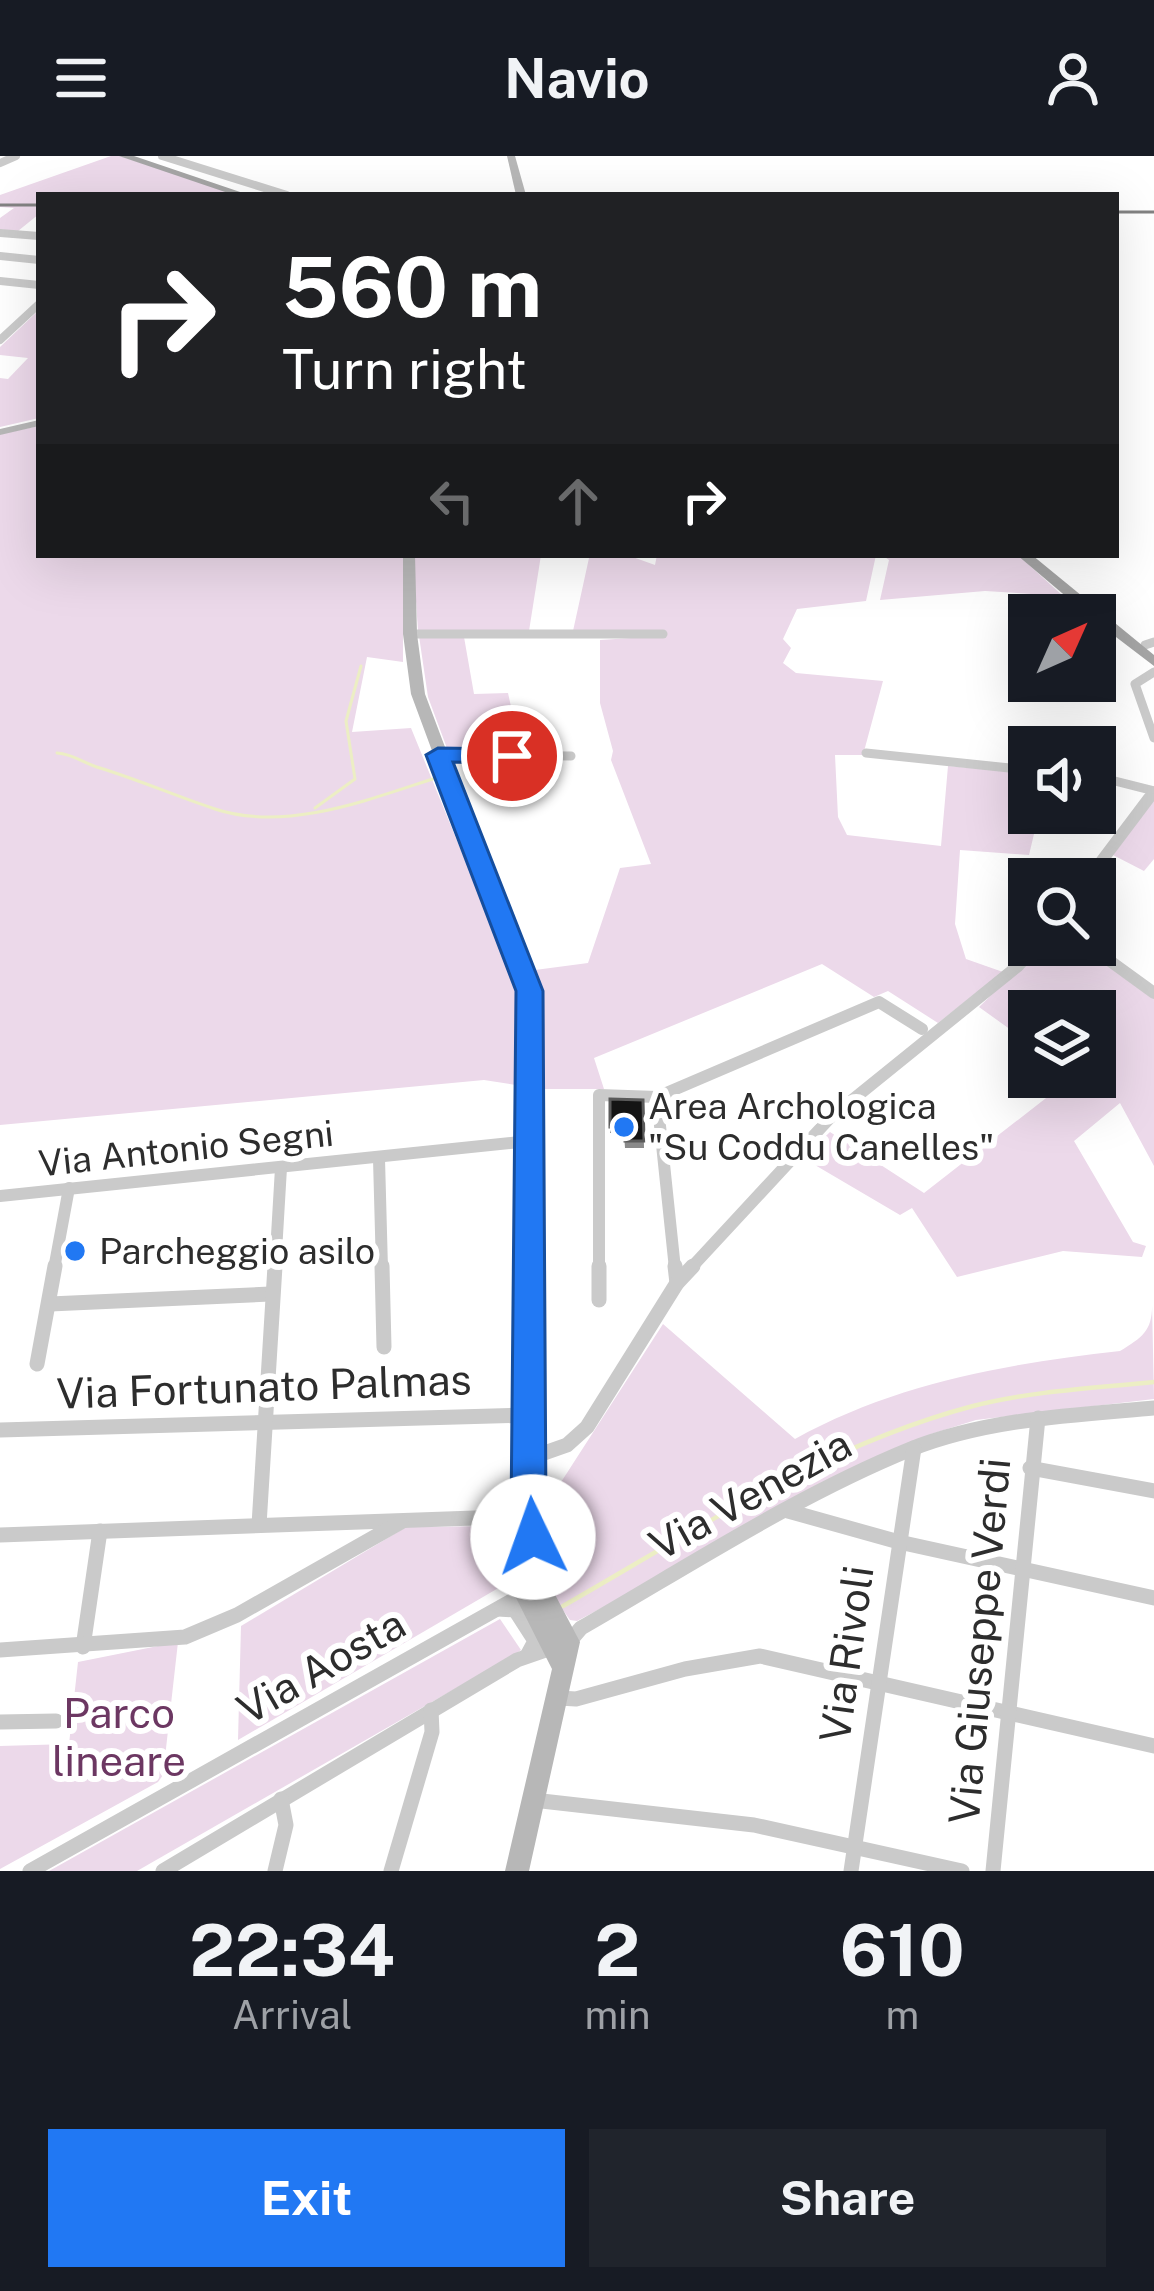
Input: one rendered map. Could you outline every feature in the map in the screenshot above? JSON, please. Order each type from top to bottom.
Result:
[{"type":"main road","points":[[124,156],[160,162],[236,192]]},
{"type":"main road","points":[[137,156],[247,192]]},
{"type":"main road","points":[[1028,558],[1154,662]]},
{"type":"main road","points":[[1040,558],[1151,647]]},
{"type":"street","points":[[0,164],[16,156]]},
{"type":"street","points":[[511,156],[520,192]]},
{"type":"street","points":[[160,162],[275,192]]},
{"type":"street","points":[[0,233],[34,234]]},
{"type":"street","points":[[0,257],[34,234]]},
{"type":"street","points":[[0,257],[36,260]]},
{"type":"street","points":[[0,281],[36,285]]},
{"type":"street","points":[[0,340],[36,307]]},
{"type":"street","points":[[0,323],[15,325]]},
{"type":"street","points":[[0,432],[36,424]]},
{"type":"street","points":[[409,558],[410,634],[418,694],[525,971],[532,1051],[528,1593],[560,1645],[559,1698],[517,1871]]},
{"type":"street","points":[[410,634],[663,634]]},
{"type":"street","points":[[1154,672],[1135,684],[1135,694],[1154,738]]},
{"type":"street","points":[[866,753],[1008,768]]},
{"type":"street","points":[[441,761],[572,756]]},
{"type":"street","points":[[1104,858],[1154,790],[1116,781]]},
{"type":"street","points":[[1116,965],[1154,993]]},
{"type":"street","points":[[530,1457],[567,1445],[587,1427],[677,1283],[830,1118],[1017,966]]},
{"type":"street","points":[[598,1300],[599,1095],[657,1097],[879,1002],[922,1029]]},
{"type":"street","points":[[657,1097],[677,1283]]},
{"type":"street","name":"Via Antonio Segni","points":[[0,1196],[529,1141]]},
{"type":"street","name":"Via Antonio Segni","points":[[379,1160],[384,1347]]},
{"type":"street","points":[[260,1525],[281,1168]]},
{"type":"street","points":[[37,1364],[69,1188]]},
{"type":"street","points":[[50,1304],[270,1294]]},
{"type":"street","name":"Via Venezia","points":[[163,1871],[527,1655],[560,1645],[581,1628],[787,1510],[914,1448],[1038,1418],[1154,1408]]},
{"type":"street","name":"Via Fortunato Palmas","points":[[0,1430],[530,1415]]},
{"type":"street","name":"Via Giuseppe Verdi","points":[[993,1871],[1038,1418]]},
{"type":"street","name":"Via Rivoli","points":[[851,1871],[914,1448]]},
{"type":"street","points":[[1030,1468],[1154,1491]]},
{"type":"street","points":[[787,1510],[898,1542],[1154,1598]]},
{"type":"street","points":[[0,1534],[528,1516]]},
{"type":"street","points":[[0,1650],[185,1637],[238,1615],[407,1518]]},
{"type":"street","points":[[357,1520],[360,1545]]},
{"type":"street","points":[[83,1647],[100,1531]]},
{"type":"street","name":"Via Aosta","points":[[30,1871],[528,1593]]},
{"type":"street","points":[[497,1609],[515,1610],[535,1641],[527,1655]]},
{"type":"street","points":[[559,1698],[576,1699],[760,1656],[1154,1746]]},
{"type":"street","points":[[391,1871],[431,1732],[431,1710]]},
{"type":"street","points":[[0,1722],[56,1720]]},
{"type":"street","points":[[274,1871],[283,1846],[286,1808],[281,1799]]},
{"type":"street","points":[[533,1800],[631,1815],[749,1824],[855,1843],[962,1871]]},
{"type":"green space","points":[[111,156],[230,192],[36,192],[36,216],[18,231],[0,230],[0,218],[14,208],[0,207],[0,195]]},
{"type":"green space","points":[[36,313],[36,419],[0,427],[0,378],[8,379],[28,358],[0,355],[0,347]]},
{"type":"green space","points":[[36,427],[36,558],[403,558],[403,662],[367,657],[352,732],[411,728],[511,973],[518,1001],[522,1086],[484,1080],[0,1125],[0,434]]},
{"type":"green space","points":[[413,558],[541,558],[529,631],[418,631]]},
{"type":"green space","points":[[589,558],[635,558],[655,565],[656,558],[875,558],[866,601],[797,609],[783,639],[791,648],[783,663],[796,673],[883,681],[863,755],[835,755],[838,817],[847,835],[941,846],[948,766],[1008,771],[1008,834],[1034,834],[1029,855],[960,850],[955,924],[966,959],[1003,972],[938,1023],[888,991],[874,997],[822,964],[594,1058],[604,1089],[541,1089],[535,970],[588,963],[620,868],[651,864],[611,760],[613,751],[600,703],[600,640],[662,636],[573,631]]},
{"type":"green space","points":[[886,558],[1021,558],[1061,594],[985,591],[880,600]]},
{"type":"green space","points":[[419,636],[464,637],[474,694],[508,693],[521,752],[448,751],[428,697]]},
{"type":"green space","points":[[1154,799],[1154,859],[1144,871],[1113,855]]},
{"type":"green space","points":[[1021,966],[1112,966],[1154,997],[1154,1166],[1120,1103],[1074,1141],[1133,1242],[1146,1246],[1142,1257],[1063,1251],[957,1277],[912,1208],[900,1215],[803,1158],[830,1132],[924,1193],[1046,1098],[1116,1098],[1116,990],[1008,990],[1008,1028],[979,1007]]},
{"type":"green space","points":[[1152,1302],[1154,1399],[976,1420],[931,1434],[577,1621],[570,1620],[547,1588],[553,1570],[545,1531],[554,1493],[663,1324],[795,1439],[912,1390],[1035,1362],[1120,1351],[1145,1332]]},
{"type":"green space","points":[[508,1526],[507,1583],[238,1740],[241,1626],[406,1527]]},
{"type":"green space","points":[[500,1619],[521,1650],[514,1655],[137,1871],[49,1871]]},
{"type":"green space","name":"Parco lineare","points":[[178,1642],[163,1775],[158,1782],[0,1869],[0,1746],[69,1744],[78,1662]]},
{"type":"building","points":[[610,1099],[643,1100],[644,1141],[625,1141],[625,1127],[610,1127]]},
{"type":"waterway","points":[[315,808],[355,779],[346,721],[361,666]]},
{"type":"waterway","points":[[57,753],[215,809],[271,817],[330,810],[442,776]]},
{"type":"waterway","points":[[563,1606],[762,1492],[865,1443],[973,1406],[1154,1382]]},
{"type":"tram line","points":[[0,205],[36,205]]},
{"type":"tram line","points":[[1119,212],[1154,212]]},
{"type":"place","name":"Area Archologica \"Su Coddu Canelles\"","points":[[624,1127]]},
{"type":"place","name":"Parcheggio asilo","points":[[75,1251]]},
{"type":"route","points":[[512,756],[438,755],[529,991],[528,1516],[533,1537]]}]
